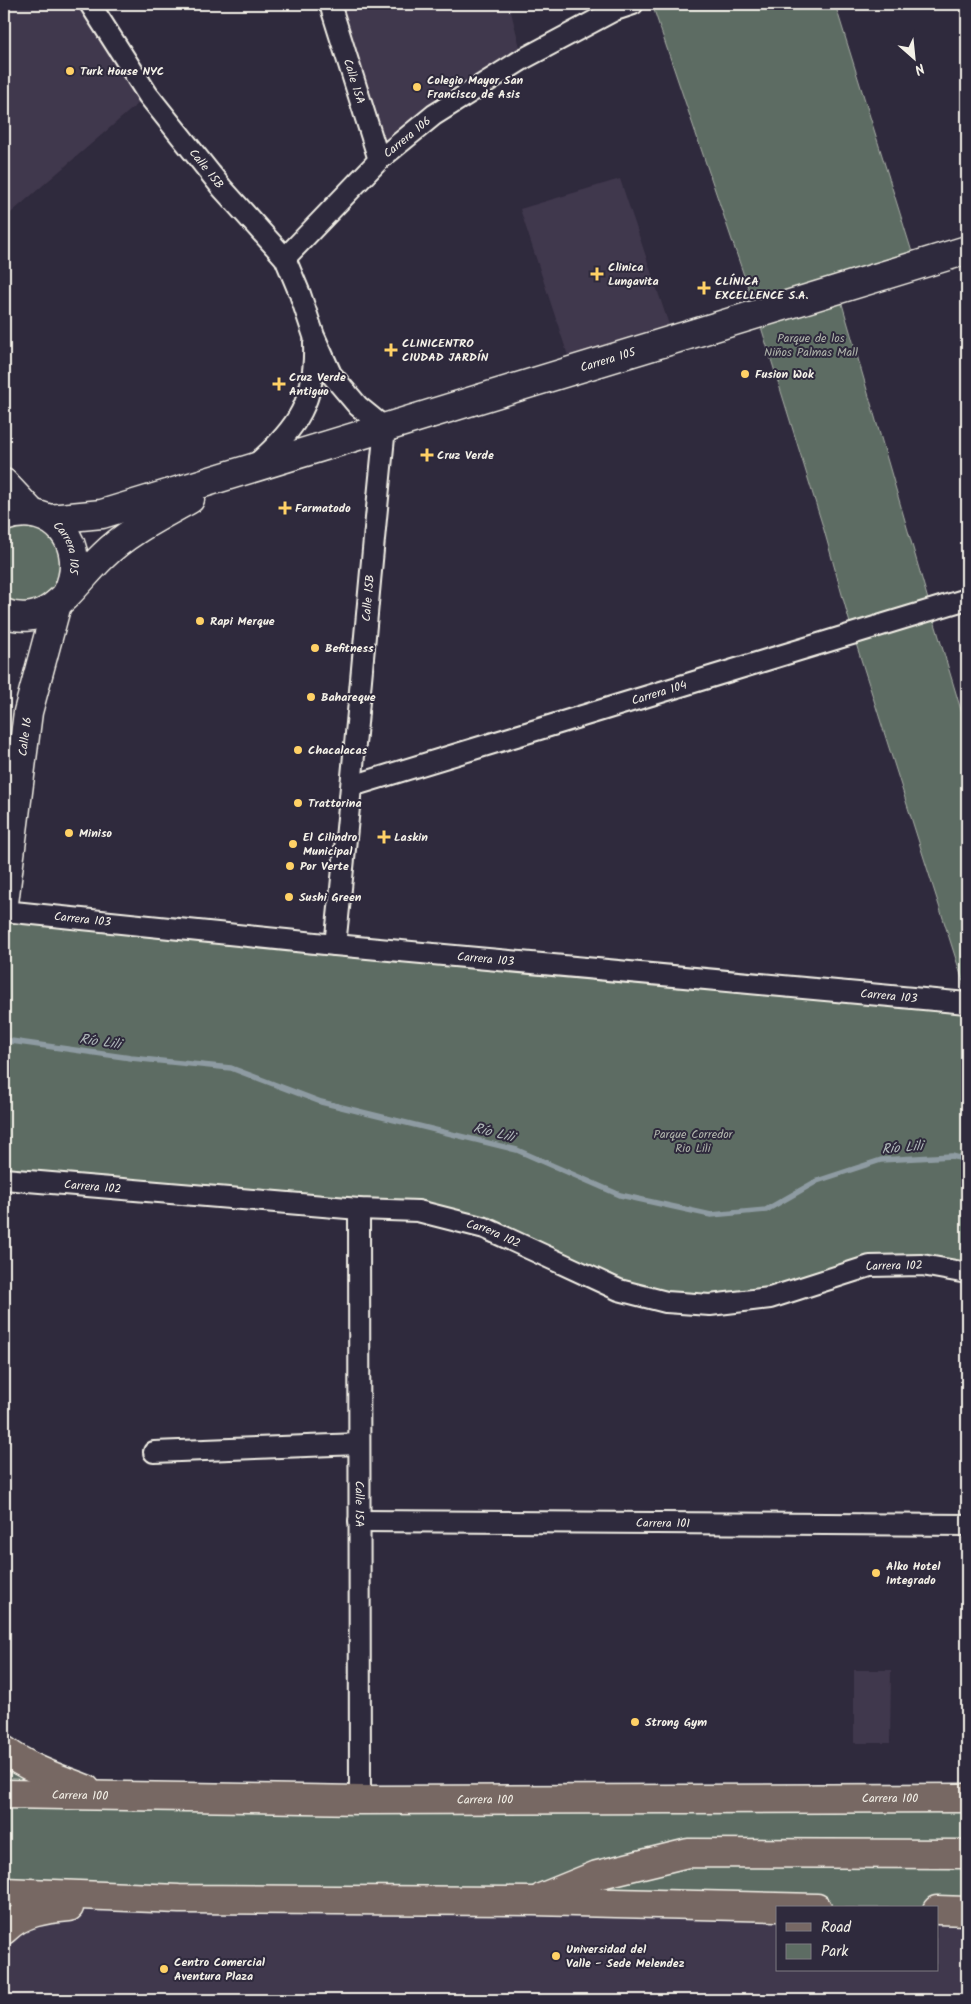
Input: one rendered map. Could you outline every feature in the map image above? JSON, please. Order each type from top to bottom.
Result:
[{"type":"main road","name":"Carrera 105","points":[[41,516],[102,514],[967,250]]},
{"type":"main road","name":"Carrera 105","points":[[61,599],[105,554],[138,529],[188,500],[249,470]]},
{"type":"main road","points":[[4,483],[41,516]]},
{"type":"main road","points":[[4,517],[15,513],[41,516]]},
{"type":"main road","name":"Carrera 105","points":[[41,516],[60,528],[74,553],[75,567],[72,582],[61,599]]},
{"type":"main road","points":[[4,613],[22,617],[34,615],[46,611],[61,599]]},
{"type":"main road","name":"Calle 16","points":[[4,903],[28,712],[61,599]]},
{"type":"main road","points":[[4,1750],[46,1774],[109,1797]]},
{"type":"main road","name":"Carrera 100","points":[[4,1794],[360,1800],[967,1798]]},
{"type":"main road","points":[[533,1902],[598,1875],[688,1853],[967,1854]]},
{"type":"main road","points":[[4,1892],[179,1899],[533,1902],[776,1907]]},
{"type":"main road","points":[[4,1930],[13,1921],[33,1912],[55,1908],[179,1899]]},
{"type":"main road","points":[[938,1910],[967,1911]]},
{"type":"street","name":"Calle 15B","points":[[90,4],[148,95],[222,188],[285,258],[300,294],[314,336],[331,374],[358,406],[385,428],[374,525],[352,786],[335,945]]},
{"type":"street","name":"Calle 15A","points":[[330,4],[379,160]]},
{"type":"street","name":"Carrera 106","points":[[285,258],[379,160],[434,115],[523,59],[615,10],[634,4]]},
{"type":"street","name":"Calle 15B","points":[[249,470],[278,446],[296,422],[309,395],[315,366],[314,336]]},
{"type":"street","name":"Carrera 104","points":[[352,786],[967,599]]},
{"type":"street","name":"Carrera 103","points":[[4,911],[335,945],[967,1003]]},
{"type":"street","name":"Carrera 102","points":[[4,1179],[358,1209],[418,1211],[485,1228],[619,1290],[666,1302],[710,1306],[770,1298],[870,1266],[922,1265],[967,1273]]},
{"type":"street","name":"Calle 15A","points":[[358,1209],[360,1800]]},
{"type":"street","points":[[154,1452],[359,1444]]},
{"type":"street","name":"Carrera 101","points":[[359,1521],[967,1525]]},
{"type":"shaded area","points":[[4,4],[90,4],[148,95],[6,217],[4,215]]},
{"type":"shaded area","name":"Colegio Mayor San Francisco de Asis","points":[[330,4],[509,4],[523,59],[379,160]]},
{"type":"shaded area","name":"Clinica Lungavita","points":[[620,179],[674,340],[573,371],[520,209]]},
{"type":"shaded area","points":[[854,1670],[891,1670],[890,1743],[854,1743]]},
{"type":"shaded area","name":"Universidad del Valle - Sede Melendez","points":[[55,1908],[776,1908],[776,1972],[938,1972],[938,1910],[967,1911],[967,2000],[4,2000],[4,1930]]},
{"type":"green space","name":"Parque de los Niños Palmas Mall","points":[[652,4],[835,4],[916,265],[838,290],[967,730],[967,994],[853,634],[824,530],[757,314]]},
{"type":"green space","points":[[4,517],[60,528],[66,594],[4,613]]},
{"type":"green space","name":"Parque Corredor Rio Lili","points":[[4,911],[967,1003],[967,1273],[870,1266],[770,1298],[666,1302],[485,1228],[4,1179]]},
{"type":"green space","points":[[4,1750],[109,1797],[967,1798],[967,1911],[938,1908],[938,1906],[776,1906],[776,1908],[55,1908],[4,1929]]},
{"type":"waterway","name":"Río Lili","points":[[4,1040],[131,1058],[231,1068],[321,1102],[517,1150],[620,1195],[711,1215],[766,1210],[817,1181],[881,1160],[952,1156],[967,1160]]},
{"type":"place","name":"Turk House NYC","points":[[70,71]]},
{"type":"place","name":"Colegio Mayor San Francisco de Asis","points":[[417,87]]},
{"type":"place","name":"Clinica Lungavita","points":[[597,274]]},
{"type":"place","name":"CLÍNICA EXCELLENCE S.A.","points":[[704,288]]},
{"type":"place","name":"CLINICENTRO CIUDAD JARDÍN","points":[[391,350]]},
{"type":"place","name":"Fusion Wok","points":[[745,374]]},
{"type":"place","name":"Cruz Verde Antiguo","points":[[279,384]]},
{"type":"place","name":"Cruz Verde","points":[[427,455]]},
{"type":"place","name":"Farmatodo","points":[[285,508]]},
{"type":"place","name":"Rapi Merque","points":[[200,621]]},
{"type":"place","name":"Befitness","points":[[315,648]]},
{"type":"place","name":"Bahareque","points":[[311,697]]},
{"type":"place","name":"Chacalacas","points":[[298,750]]},
{"type":"place","name":"Trattorina","points":[[298,803]]},
{"type":"place","name":"Miniso","points":[[69,833]]},
{"type":"place","name":"Laskin","points":[[384,837]]},
{"type":"place","name":"El Cilindro Municipal","points":[[293,844]]},
{"type":"place","name":"Por Verte","points":[[290,866]]},
{"type":"place","name":"Sushi Green","points":[[289,897]]},
{"type":"place","name":"Alko Hotel Integrado","points":[[876,1573]]},
{"type":"place","name":"Strong Gym","points":[[635,1722]]},
{"type":"place","name":"Universidad del Valle - Sede Melendez","points":[[556,1956]]},
{"type":"place","name":"Centro Comercial Aventura Plaza","points":[[164,1969]]}]
